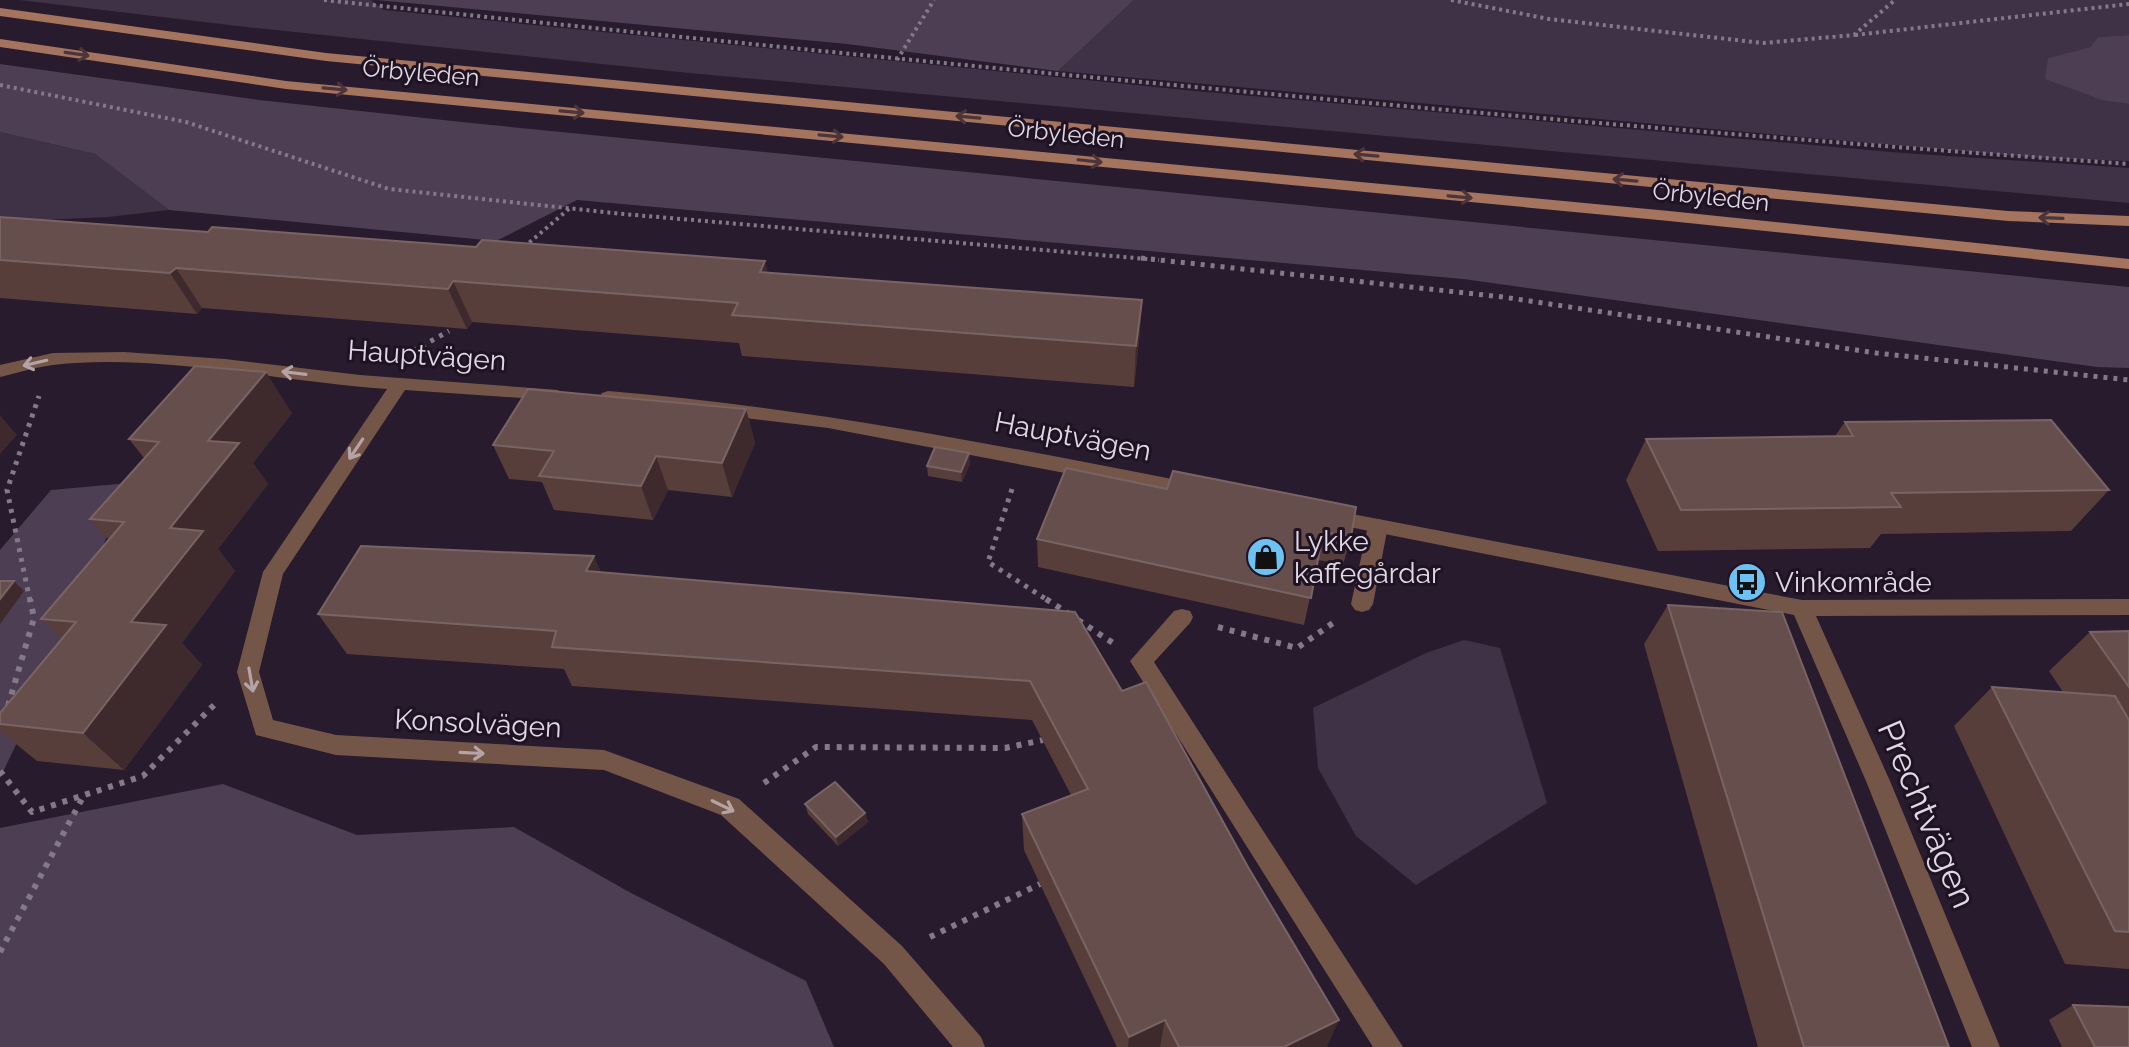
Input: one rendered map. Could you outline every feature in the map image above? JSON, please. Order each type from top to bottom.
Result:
[{"type":"main road","name":"Örbyleden","points":[[0,12],[341,59],[1992,215],[2129,221]]},
{"type":"main road","name":"Örbyleden","points":[[0,43],[286,85],[1669,216],[2129,264]]},
{"type":"street","name":"Hauptvägen","points":[[0,371],[53,359],[124,358],[225,365],[400,384],[701,404],[889,432],[1209,493]]},
{"type":"street","name":"Konsolvägen","points":[[400,384],[273,572],[248,672],[264,728],[336,745],[604,760],[730,807],[893,955],[971,1047]]},
{"type":"street","points":[[1301,511],[1802,608],[2129,607]]},
{"type":"street","points":[[1362,604],[1378,526]]},
{"type":"street","name":"Prechtvägen","points":[[1802,608],[1878,781],[1986,1047]]},
{"type":"street","points":[[1182,617],[1141,661],[1389,1047]]},
{"type":"path","points":[[324,0],[897,60],[1851,145],[2129,164]]},
{"type":"path","points":[[897,60],[934,0]]},
{"type":"path","points":[[1451,0],[1549,19],[1763,43],[1854,35],[2129,1]]},
{"type":"path","points":[[1854,35],[1895,0]]},
{"type":"path","points":[[0,85],[186,122],[389,189],[1137,258],[1503,297],[1876,353],[2129,380]]},
{"type":"path","points":[[514,256],[570,208]]},
{"type":"path","points":[[4,719],[34,618],[7,490],[53,359]]},
{"type":"path","points":[[1023,457],[988,562],[1141,661]]},
{"type":"path","points":[[1182,617],[1297,648],[1362,604]]},
{"type":"path","points":[[0,771],[32,812],[143,776],[248,672]]},
{"type":"path","points":[[730,807],[816,747],[1005,748],[1043,740]]},
{"type":"path","points":[[0,952],[84,795]]},
{"type":"path","points":[[893,955],[1040,884]]},
{"type":"shaded area","points":[[19,0],[371,0],[384,10],[1195,91],[1903,153],[2129,168],[2129,203],[689,73]]},
{"type":"shaded area","points":[[376,0],[1134,0],[1058,71],[847,44]]},
{"type":"shaded area","points":[[1134,0],[2129,0],[2129,35],[2098,37],[2090,47],[2049,58],[2105,101],[2129,104],[2129,161],[2041,158],[1058,71]]},
{"type":"shaded area","points":[[2129,35],[2129,104],[2105,101],[2045,79],[2048,58],[2090,47],[2098,37]]},
{"type":"shaded area","points":[[0,64],[259,100],[471,123],[2129,287],[2129,368],[2097,367],[1463,279],[577,200],[496,241],[169,210],[95,154],[0,132]]},
{"type":"shaded area","points":[[0,132],[95,154],[169,210],[108,217],[0,222]]},
{"type":"shaded area","points":[[129,483],[50,674],[0,778],[0,550],[51,490]]},
{"type":"shaded area","points":[[1464,640],[1500,648],[1547,803],[1416,885],[1356,836],[1318,768],[1313,708],[1426,653]]},
{"type":"shaded area","points":[[223,784],[357,835],[514,827],[631,893],[806,981],[834,1047],[0,1047],[0,828]]},
{"type":"building","points":[[0,217],[208,232],[212,227],[476,247],[482,240],[765,261],[760,272],[1142,300],[1136,346],[732,315],[738,303],[453,281],[448,289],[176,268],[170,273],[0,260]]},
{"type":"building","points":[[195,366],[266,372],[208,441],[239,443],[170,528],[203,531],[131,622],[166,625],[83,733],[0,724],[0,713],[76,622],[41,619],[124,522],[90,519],[159,442],[129,439]]},
{"type":"building","points":[[528,389],[746,409],[722,463],[656,456],[641,486],[539,476],[554,451],[493,445]]},
{"type":"building","points":[[2051,420],[2109,490],[1891,493],[1901,507],[1681,510],[1646,439],[1853,436],[1845,422]]},
{"type":"building","points":[[935,447],[969,453],[961,472],[927,466]]},
{"type":"building","points":[[1066,468],[1167,489],[1173,471],[1356,507],[1351,537],[1323,532],[1311,598],[1037,539]]},
{"type":"building","points":[[361,546],[594,556],[586,571],[1075,612],[1122,691],[1146,682],[1248,867],[1339,1020],[1284,1047],[1179,1047],[1165,1020],[1129,1037],[1022,814],[1088,789],[1030,681],[552,647],[556,631],[318,614]]},
{"type":"building","points":[[0,581],[14,581],[0,599]]},
{"type":"building","points":[[1668,605],[1782,612],[1949,1047],[1804,1047]]},
{"type":"building","points":[[2129,631],[2129,687],[2090,632]]},
{"type":"building","points":[[1992,687],[2115,696],[2129,720],[2129,932],[2115,931]]},
{"type":"building","points":[[835,782],[865,813],[836,837],[805,804]]},
{"type":"building","points":[[2073,1005],[2129,1007],[2129,1047],[2095,1047]]},
{"type":"place","name":"Lykke kaffegårdar","points":[[1266,557]]},
{"type":"place","name":"Vinkområde","points":[[1747,582]]}]
